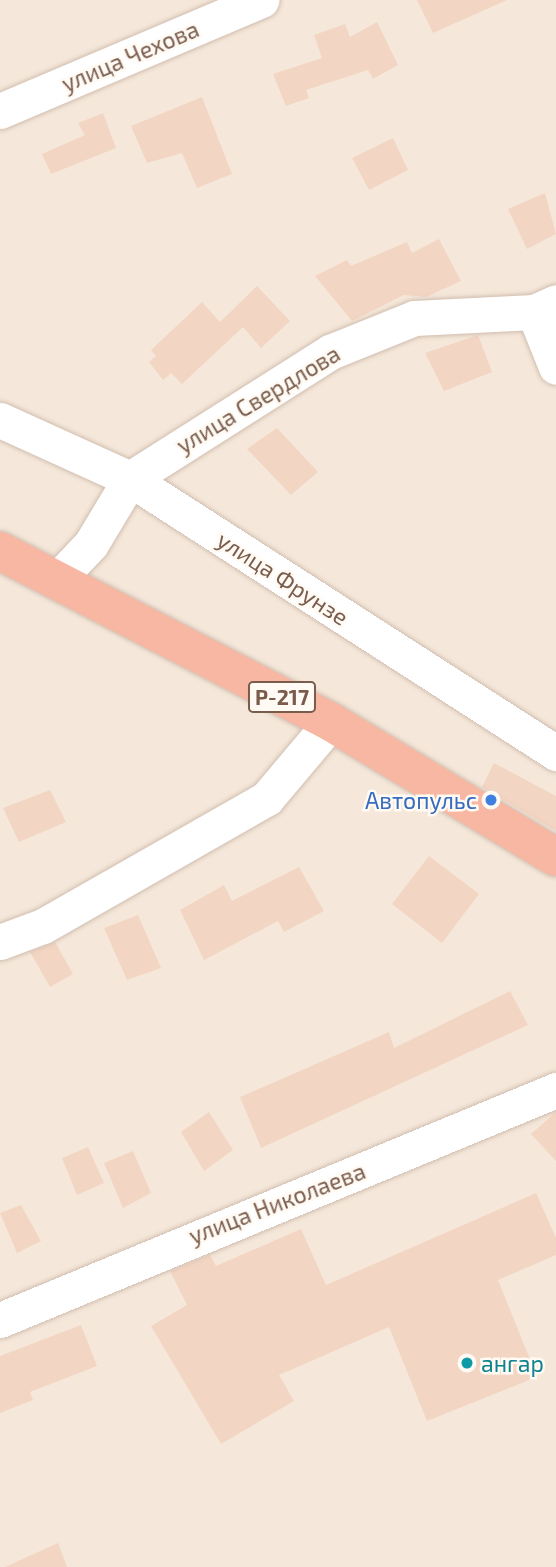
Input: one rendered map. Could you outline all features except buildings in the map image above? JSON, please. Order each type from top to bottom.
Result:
[{"type":"highway","name":"Р-217","points":[[0,551],[331,722],[556,857]]},
{"type":"street","name":"улица Чехова","points":[[0,111],[261,0]]},
{"type":"street","points":[[545,307],[556,367]]},
{"type":"street","name":"улица Свердлова","points":[[56,581],[91,544],[130,479],[330,352],[414,318],[545,307]]},
{"type":"street","name":"улица Фрунзе","points":[[0,420],[130,479],[556,753]]},
{"type":"street","points":[[0,942],[43,926],[267,798],[331,722]]},
{"type":"street","name":"улица Николаева","points":[[0,1320],[556,1090]]},
{"type":"shaded area","points":[[0,0],[556,0],[556,1567],[0,1567]]},
{"type":"place","name":"Автопульс","points":[[491,800]]},
{"type":"place","name":"ангар","points":[[467,1363]]}]
